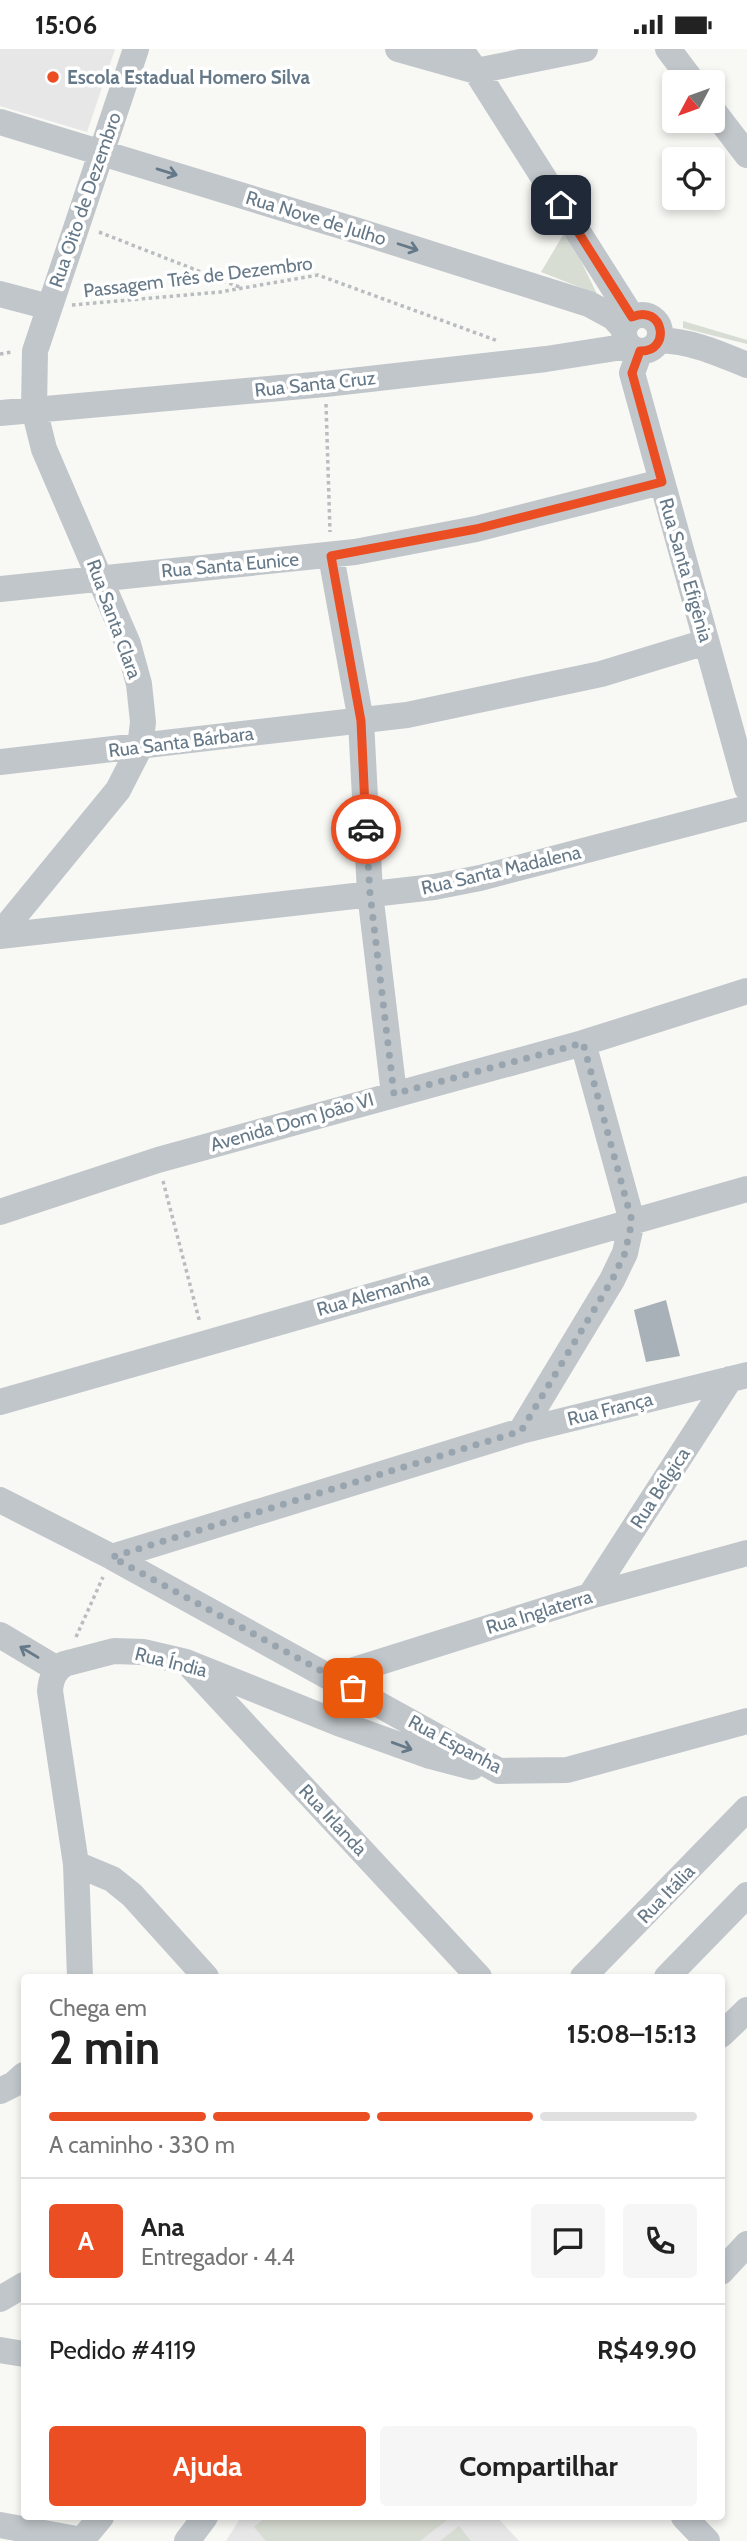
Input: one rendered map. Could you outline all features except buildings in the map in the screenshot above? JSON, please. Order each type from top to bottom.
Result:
[{"type":"street","name":"Rua Oito de Dezembro","points":[[35,351],[136,49]]},
{"type":"street","points":[[398,49],[476,71],[585,49]]},
{"type":"street","points":[[460,49],[476,71],[637,337]]},
{"type":"street","points":[[668,49],[684,70]]},
{"type":"street","name":"Rua Nove de Julho","points":[[0,122],[589,304],[612,317],[637,337]]},
{"type":"street","points":[[725,126],[747,155]]},
{"type":"street","points":[[0,294],[49,307]]},
{"type":"street","name":"Rua Santa Cruz","points":[[0,413],[325,384],[532,360],[637,337],[678,341],[707,348],[747,365]]},
{"type":"street","name":"Rua Santa Efigênia","points":[[637,337],[632,373],[747,788]]},
{"type":"street","name":"Rua Santa Clara","points":[[0,935],[118,790],[140,747],[143,722],[139,684],[128,644],[44,449],[34,409],[35,351]]},
{"type":"street","name":"Rua Santa Eunice","points":[[0,589],[331,556],[476,529],[662,482]]},
{"type":"street","points":[[331,556],[361,721],[370,893],[394,1094]]},
{"type":"street","name":"Rua Santa Bárbara","points":[[0,762],[361,721],[446,708],[601,674],[706,642]]},
{"type":"street","name":"Rua Santa Madalena","points":[[0,935],[422,888],[480,879],[747,809]]},
{"type":"street","name":"Avenida Dom João VI","points":[[0,1212],[158,1160],[583,1043],[747,992]]},
{"type":"street","points":[[521,1431],[612,1280],[625,1253],[632,1221],[583,1043]]},
{"type":"street","name":"Rua Alemanha","points":[[0,1402],[747,1189]]},
{"type":"street","name":"Rua França","points":[[112,1557],[521,1431],[738,1377]]},
{"type":"street","name":"Rua Bélgica","points":[[590,1596],[738,1377]]},
{"type":"street","name":"Rua Espanha","points":[[0,1500],[112,1557],[499,1771],[567,1770],[747,1721]]},
{"type":"street","name":"Rua Inglaterra","points":[[343,1683],[590,1596],[747,1553]]},
{"type":"street","points":[[0,1635],[61,1667],[51,1680],[50,1703],[76,1864],[80,1974]]},
{"type":"street","name":"Rua Índia","points":[[61,1667],[114,1651],[143,1652],[186,1662],[338,1723],[430,1756],[499,1771]]},
{"type":"street","name":"Rua Irlanda","points":[[186,1662],[476,1974]]},
{"type":"street","points":[[338,1723],[343,1683]]},
{"type":"street","name":"Rua Itália","points":[[586,1974],[747,1809]]},
{"type":"street","points":[[76,1864],[96,1870],[132,1895],[203,1974]]},
{"type":"street","points":[[670,1974],[747,1895]]},
{"type":"street","points":[[725,2031],[747,2010]]},
{"type":"street","points":[[0,2091],[21,2078]]},
{"type":"street","points":[[725,2268],[747,2244]]},
{"type":"street","points":[[0,2299],[21,2287]]},
{"type":"street","points":[[0,2350],[21,2354]]},
{"type":"street","points":[[0,2525],[82,2540],[99,2520]]},
{"type":"street","points":[[187,2541],[203,2520]]},
{"type":"street","points":[[687,2520],[707,2541]]},
{"type":"path","points":[[77,224],[242,288]]},
{"type":"path","name":"Passagem Três de Dezembro","points":[[49,307],[242,288],[318,275],[508,345]]},
{"type":"path","points":[[325,384],[331,556]]},
{"type":"path","points":[[158,1160],[205,1342]]},
{"type":"path","points":[[61,1667],[112,1557]]},
{"type":"shaded area","name":"Escola Estadual Homero Silva","points":[[0,49],[115,49],[87,132],[0,106]]},
{"type":"shaded area","points":[[566,230],[597,294],[541,272]]},
{"type":"shaded area","points":[[683,321],[747,340],[747,344],[683,328]]},
{"type":"shaded area","points":[[239,2520],[500,2520],[519,2541],[226,2541]]},
{"type":"shaded area","points":[[262,2520],[447,2520],[420,2541],[266,2541],[254,2527]]},
{"type":"shaded area","points":[[459,2526],[471,2541],[440,2541]]},
{"type":"way so far","points":[[353,1688],[112,1557],[521,1431],[612,1280],[625,1253],[632,1221],[583,1043],[394,1094],[370,893],[366,829]]},
{"type":"place","name":"Escola Estadual Homero Silva","points":[[53,77]]},
{"type":"route","points":[[366,829],[361,721],[331,556],[438,538],[662,482],[632,373],[640,351],[646,351],[656,345],[660,328],[649,316],[643,314],[632,317],[561,205]]}]
